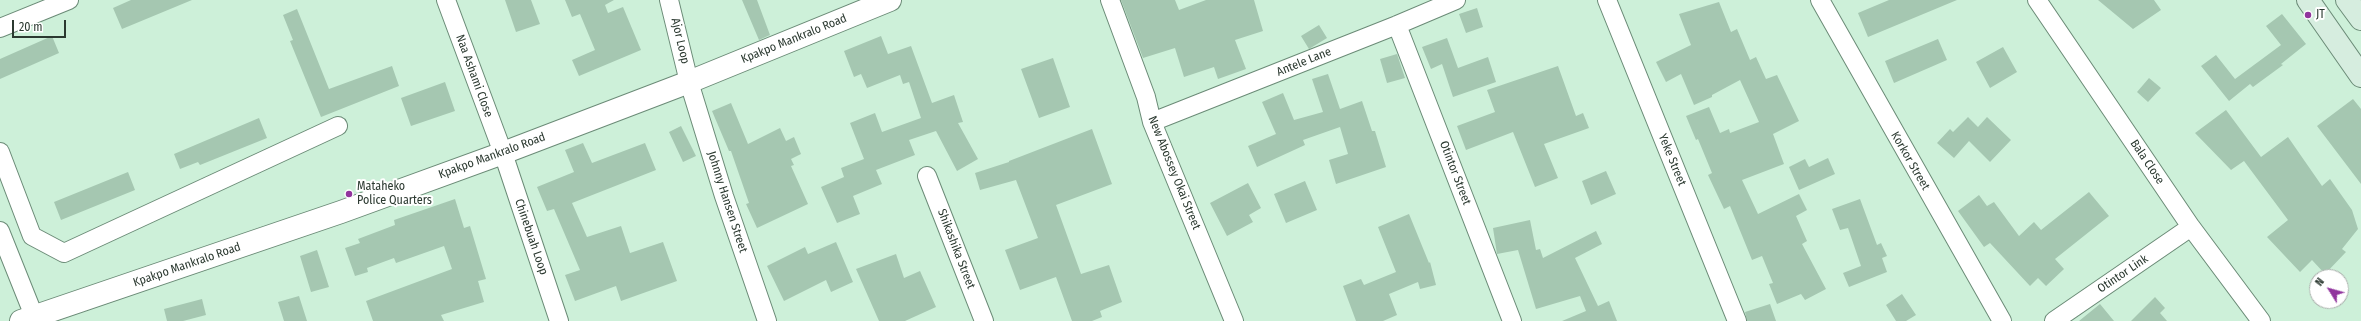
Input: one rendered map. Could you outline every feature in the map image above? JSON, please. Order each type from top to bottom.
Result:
[{"type":"main road","points":[[2308,0],[2361,76]]},
{"type":"main road","points":[[2347,0],[2361,19]]},
{"type":"street","points":[[0,28],[69,0]]},
{"type":"street","name":"Naa Ashami Close","points":[[446,0],[503,153]]},
{"type":"street","name":"Ajor Loop","points":[[669,0],[689,82]]},
{"type":"street","name":"New Abossey Okai Street","points":[[1110,0],[1146,97],[1152,122],[1234,321]]},
{"type":"street","name":"Antele Lane","points":[[1152,122],[1397,26],[1456,0]]},
{"type":"street","name":"Yeke Street","points":[[1607,0],[1737,321]]},
{"type":"street","name":"Korkor Street","points":[[1820,0],[2002,321]]},
{"type":"street","name":"Bala Close","points":[[2037,0],[2191,227],[2261,321]]},
{"type":"street","name":"Kpakpo Mankralo Road","points":[[27,319],[341,212],[503,153],[689,82],[885,1]]},
{"type":"street","name":"Otintor Street","points":[[1397,26],[1512,321]]},
{"type":"street","name":"Johnny Hansen Street","points":[[689,82],[724,196],[767,321]]},
{"type":"street","points":[[0,152],[32,236],[64,253],[338,126]]},
{"type":"street","name":"Chinebuah Loop","points":[[503,153],[559,321]]},
{"type":"street","name":"Shikashika Street","points":[[927,176],[984,321]]},
{"type":"street","name":"Otintor Link","points":[[2054,321],[2191,227]]},
{"type":"street","points":[[0,230],[27,319]]},
{"type":"building","points":[[131,0],[192,0],[122,29],[113,8]]},
{"type":"building","points":[[505,0],[531,0],[540,24],[516,32]]},
{"type":"building","points":[[565,0],[614,0],[605,5],[608,13],[623,7],[641,50],[579,76],[572,60],[595,50],[580,14],[572,17]]},
{"type":"building","points":[[742,0],[757,0],[770,35],[759,40]]},
{"type":"building","points":[[1121,0],[1175,0],[1179,10],[1206,0],[1254,0],[1263,31],[1235,40],[1246,69],[1218,79],[1214,67],[1184,77],[1175,48],[1143,58]]},
{"type":"building","points":[[1889,0],[1957,0],[1868,37],[1858,13]]},
{"type":"building","points":[[2098,0],[2154,0],[2161,10],[2133,29]]},
{"type":"building","points":[[1719,2],[1731,32],[1737,29],[1750,60],[1756,57],[1766,79],[1777,75],[1799,121],[1773,134],[1784,164],[1742,180],[1758,214],[1799,194],[1807,210],[1796,216],[1807,241],[1802,244],[1826,289],[1805,300],[1801,294],[1777,304],[1769,284],[1773,283],[1762,256],[1752,260],[1730,206],[1724,209],[1708,175],[1712,173],[1698,139],[1696,140],[1686,116],[1709,107],[1720,133],[1729,129],[1730,133],[1759,122],[1740,80],[1712,95],[1712,97],[1694,105],[1681,74],[1666,82],[1656,62],[1691,45],[1679,14]]},
{"type":"building","points":[[1477,8],[1483,27],[1466,33],[1459,14]]},
{"type":"building","points":[[297,9],[329,89],[392,66],[399,86],[321,117],[290,41],[293,40],[283,15]]},
{"type":"building","points":[[2282,14],[2306,44],[2281,64],[2283,65],[2253,87],[2250,84],[2229,101],[2201,66],[2216,55],[2235,79],[2281,45],[2266,26]]},
{"type":"building","points":[[1319,25],[1327,38],[1309,49],[1301,36]]},
{"type":"building","points":[[52,36],[59,53],[0,79],[0,59]]},
{"type":"building","points":[[881,36],[888,54],[911,46],[932,103],[954,95],[963,122],[958,123],[978,159],[957,171],[936,131],[909,140],[915,155],[876,170],[882,184],[853,196],[860,214],[837,223],[821,187],[844,177],[841,168],[864,159],[850,123],[875,113],[882,132],[921,118],[909,82],[903,84],[900,75],[867,88],[861,74],[854,77],[844,51]]},
{"type":"building","points":[[1447,38],[1458,68],[1488,57],[1496,82],[1453,97],[1442,64],[1431,69],[1422,47]]},
{"type":"building","points":[[1938,39],[1947,60],[1894,83],[1885,61]]},
{"type":"building","points":[[2003,47],[2017,72],[1990,88],[1976,62]]},
{"type":"building","points":[[1397,54],[1405,78],[1387,83],[1380,59]]},
{"type":"building","points":[[1053,58],[1070,107],[1039,118],[1021,69]]},
{"type":"building","points":[[1558,66],[1576,116],[1583,113],[1589,128],[1544,144],[1558,178],[1535,187],[1513,132],[1466,150],[1457,126],[1495,112],[1487,90]]},
{"type":"building","points":[[1328,74],[1340,109],[1362,101],[1372,131],[1375,131],[1386,167],[1336,184],[1329,160],[1348,154],[1340,127],[1303,140],[1305,145],[1257,167],[1248,146],[1276,134],[1262,102],[1283,93],[1294,120],[1323,112],[1312,79]]},
{"type":"building","points":[[2149,78],[2161,88],[2148,102],[2137,92]]},
{"type":"building","points":[[445,82],[455,111],[411,126],[401,98]]},
{"type":"building","points":[[2353,99],[2361,109],[2361,184],[2317,126]]},
{"type":"building","points":[[731,103],[748,144],[780,128],[786,141],[794,137],[801,154],[791,159],[794,165],[791,166],[808,204],[757,228],[746,204],[749,203],[731,151],[729,151],[712,111]]},
{"type":"building","points":[[2226,110],[2261,157],[2288,137],[2322,186],[2330,179],[2352,210],[2358,229],[2342,249],[2346,252],[2330,269],[2320,269],[2312,260],[2300,272],[2267,237],[2288,220],[2244,161],[2231,170],[2195,133]]},
{"type":"building","points":[[1968,117],[1978,127],[1987,117],[2011,140],[1990,162],[1969,141],[1954,158],[1937,143],[1950,129],[1953,132]]},
{"type":"building","points":[[259,118],[267,138],[200,165],[198,162],[180,169],[174,154]]},
{"type":"building","points":[[681,126],[696,156],[683,162],[669,132]]},
{"type":"building","points":[[1092,129],[1112,184],[1056,205],[1081,274],[1109,265],[1122,302],[1100,311],[1102,317],[1092,321],[1072,321],[1056,277],[1020,290],[1005,250],[1038,238],[1016,180],[980,190],[975,173],[1009,162]]},
{"type":"building","points":[[583,143],[592,163],[645,143],[656,170],[572,203],[587,237],[621,226],[630,253],[663,242],[677,281],[621,301],[616,286],[575,301],[565,275],[580,270],[554,209],[547,211],[537,187],[574,172],[565,150]]},
{"type":"building","points":[[1828,158],[1835,174],[1799,190],[1789,167],[1805,159],[1809,167]]},
{"type":"building","points":[[1606,171],[1616,194],[1591,205],[1582,181]]},
{"type":"building","points":[[128,172],[135,190],[61,220],[54,202]]},
{"type":"building","points":[[1305,181],[1317,210],[1286,223],[1274,194]]},
{"type":"building","points":[[1248,183],[1261,208],[1249,215],[1253,222],[1227,236],[1210,203]]},
{"type":"building","points":[[2089,192],[2109,216],[2055,259],[2064,269],[2046,286],[2038,278],[2030,286],[1990,243],[1984,247],[1958,211],[1979,195],[1987,206],[1994,202],[2019,236],[2034,222],[2041,230]]},
{"type":"building","points":[[455,199],[464,228],[470,226],[486,279],[478,281],[484,302],[441,315],[444,321],[373,321],[366,301],[452,269],[444,246],[396,263],[394,258],[367,268],[368,272],[355,276],[345,248],[360,243],[358,239],[395,225],[394,220]]},
{"type":"building","points":[[1860,199],[1877,245],[1881,243],[1887,256],[1882,258],[1887,272],[1849,287],[1843,273],[1861,266],[1848,228],[1840,230],[1832,209]]},
{"type":"building","points":[[1409,214],[1429,263],[1430,262],[1436,285],[1420,289],[1418,282],[1389,294],[1397,315],[1383,321],[1356,321],[1343,286],[1361,279],[1364,285],[1396,272],[1378,227]]},
{"type":"building","points":[[1530,220],[1536,250],[1540,249],[1543,258],[1596,231],[1602,244],[1575,258],[1598,306],[1609,301],[1617,321],[1562,321],[1586,311],[1580,296],[1536,309],[1518,250],[1497,254],[1493,228]]},
{"type":"building","points":[[836,242],[853,282],[831,292],[826,280],[784,301],[767,266],[805,247],[808,254]]},
{"type":"building","points":[[317,250],[329,287],[311,292],[300,256]]},
{"type":"building","points":[[896,254],[904,278],[920,271],[936,307],[905,321],[879,321],[856,269]]},
{"type":"building","points":[[1902,294],[1916,315],[1906,321],[1896,321],[1886,305]]},
{"type":"building","points":[[299,296],[307,321],[284,321],[278,302]]},
{"type":"building","points":[[2155,297],[2165,308],[2160,313],[2167,321],[2131,321]]},
{"type":"building","points":[[202,299],[206,315],[183,321],[167,321],[164,309]]},
{"type":"building","points":[[1770,304],[1776,321],[1747,321],[1745,312]]},
{"type":"building","points":[[2100,304],[2114,321],[2079,321]]},
{"type":"place","name":"JT","points":[[2308,15]]},
{"type":"place","name":"Mataheko Police Quarters","points":[[349,194]]}]
